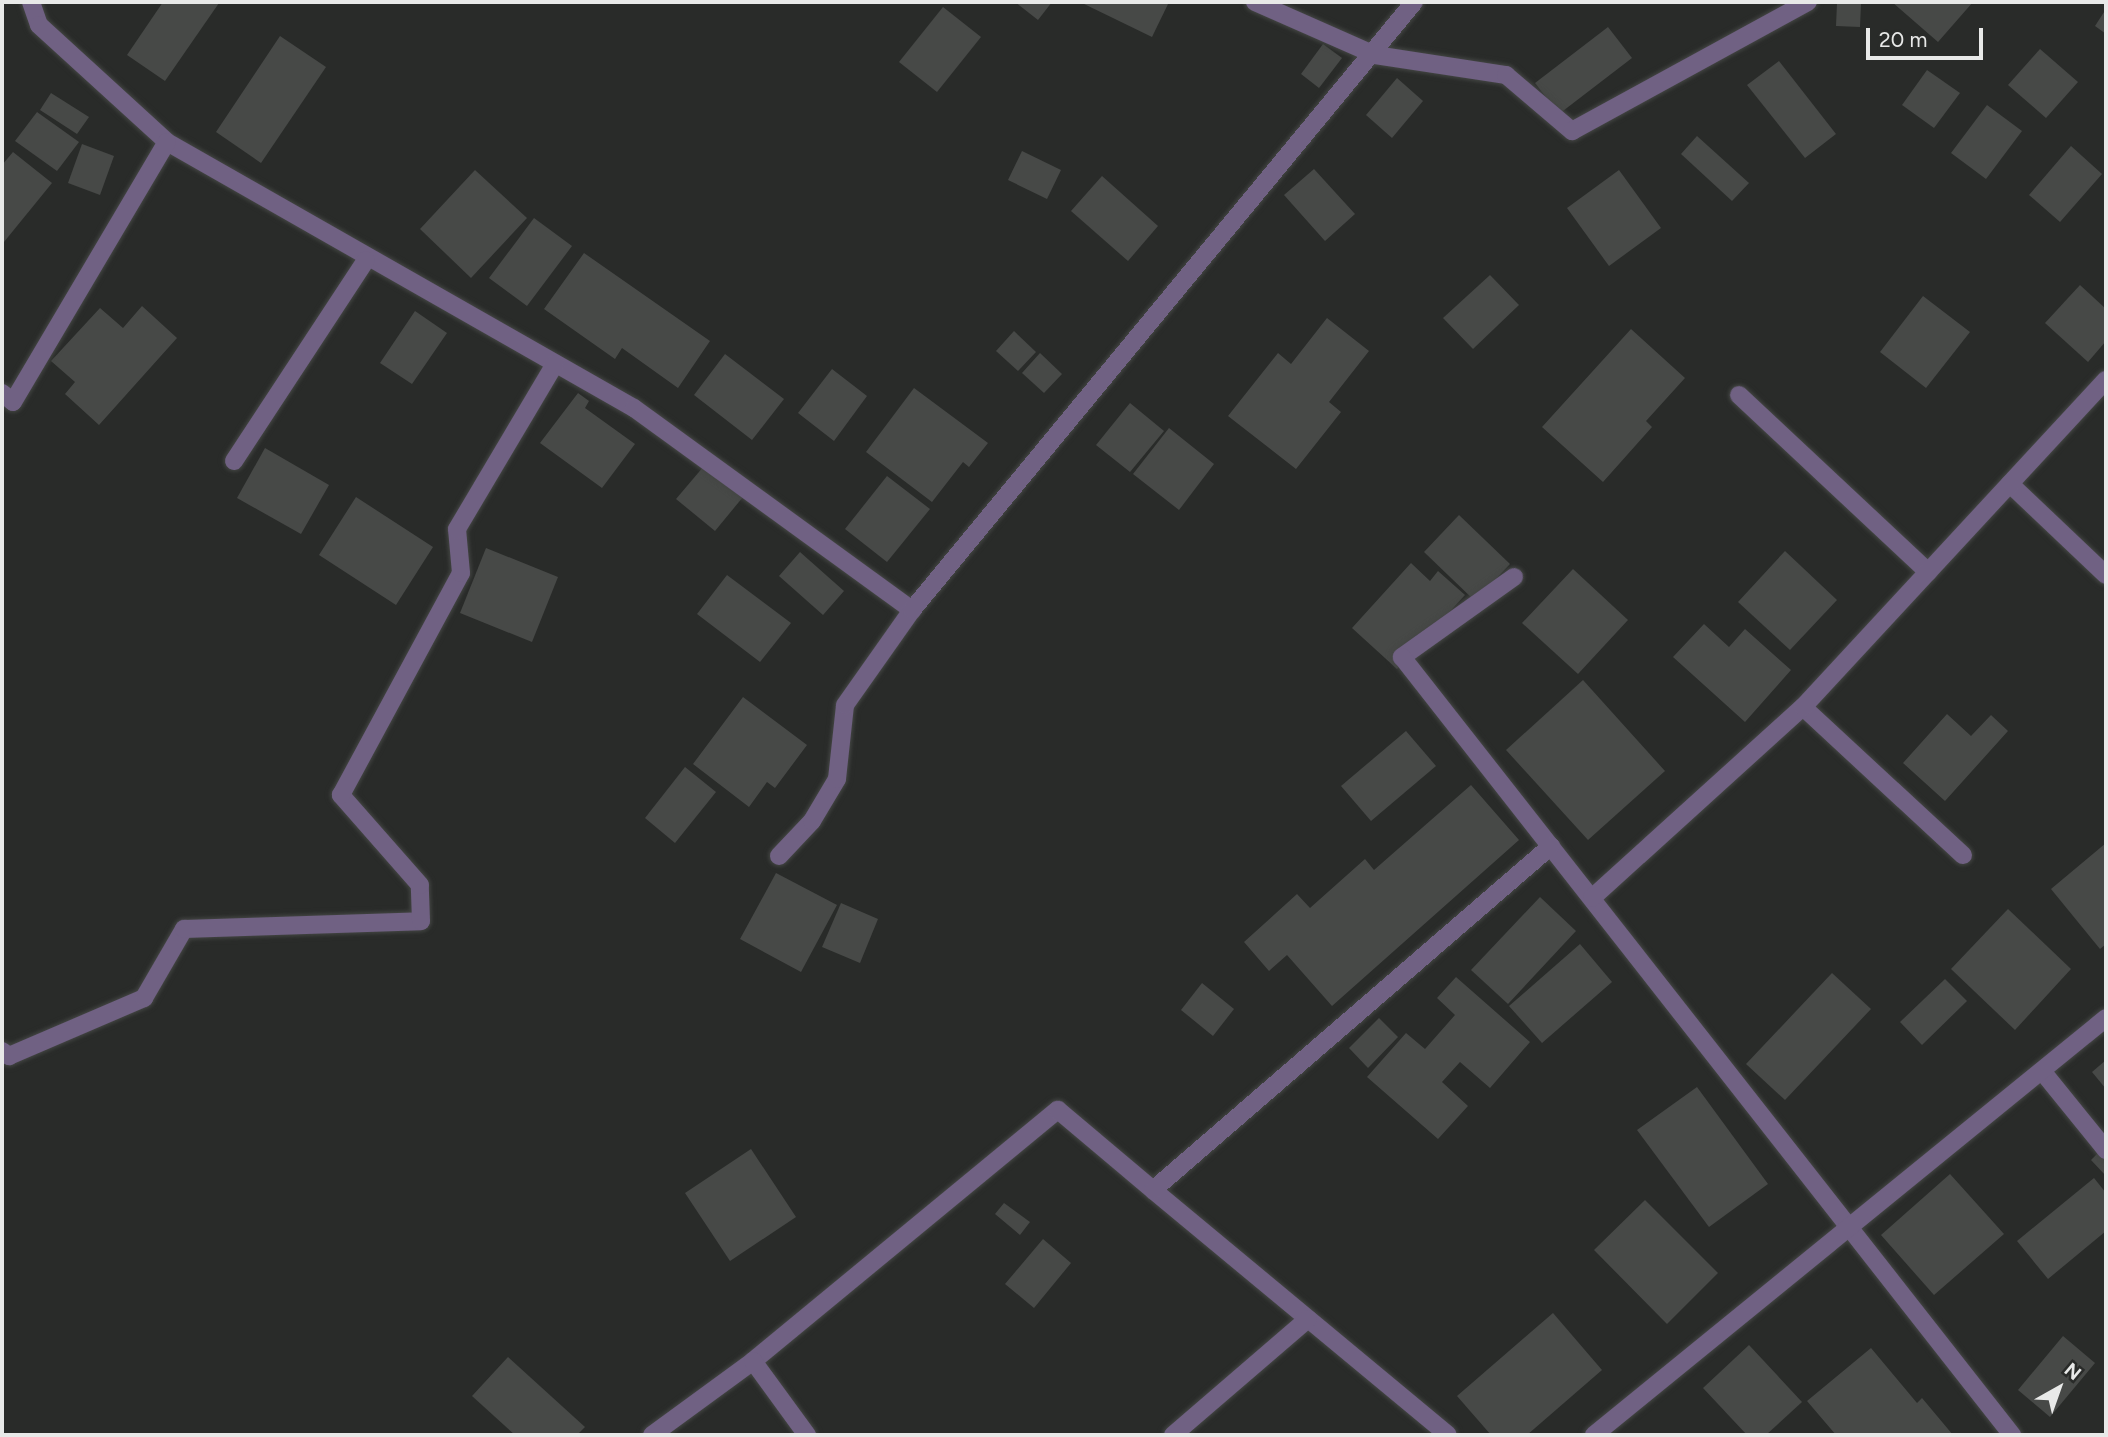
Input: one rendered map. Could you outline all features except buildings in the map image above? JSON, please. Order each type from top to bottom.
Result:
[{"type":"street","points":[[32,2],[39,25],[166,142],[366,260],[635,408],[912,610]]},
{"type":"street","points":[[1255,2],[1374,55],[1506,75],[1572,131],[1808,2]]},
{"type":"street","points":[[779,856],[812,821],[838,779],[845,705],[912,610],[1374,55],[1414,2]]},
{"type":"street","points":[[2,393],[13,402],[166,142]]},
{"type":"street","points":[[234,461],[366,260]]},
{"type":"street","points":[[2,1051],[9,1056],[144,998],[184,929],[421,921],[420,885],[341,795],[461,573],[457,529],[555,364]]},
{"type":"street","points":[[1592,898],[1803,706],[2106,380]]},
{"type":"street","points":[[1739,395],[1928,572]]},
{"type":"street","points":[[2010,485],[2106,575]]},
{"type":"street","points":[[1514,577],[1402,657],[2012,1435]]},
{"type":"street","points":[[1803,706],[1964,855]]},
{"type":"street","points":[[1153,1190],[1551,846]]},
{"type":"street","points":[[1594,1435],[1853,1229],[2106,1018]]},
{"type":"street","points":[[2042,1072],[2106,1150]]},
{"type":"street","points":[[652,1435],[753,1361],[1058,1110],[1448,1435]]},
{"type":"street","points":[[1172,1435],[1308,1319]]},
{"type":"street","points":[[753,1361],[807,1435]]}]
